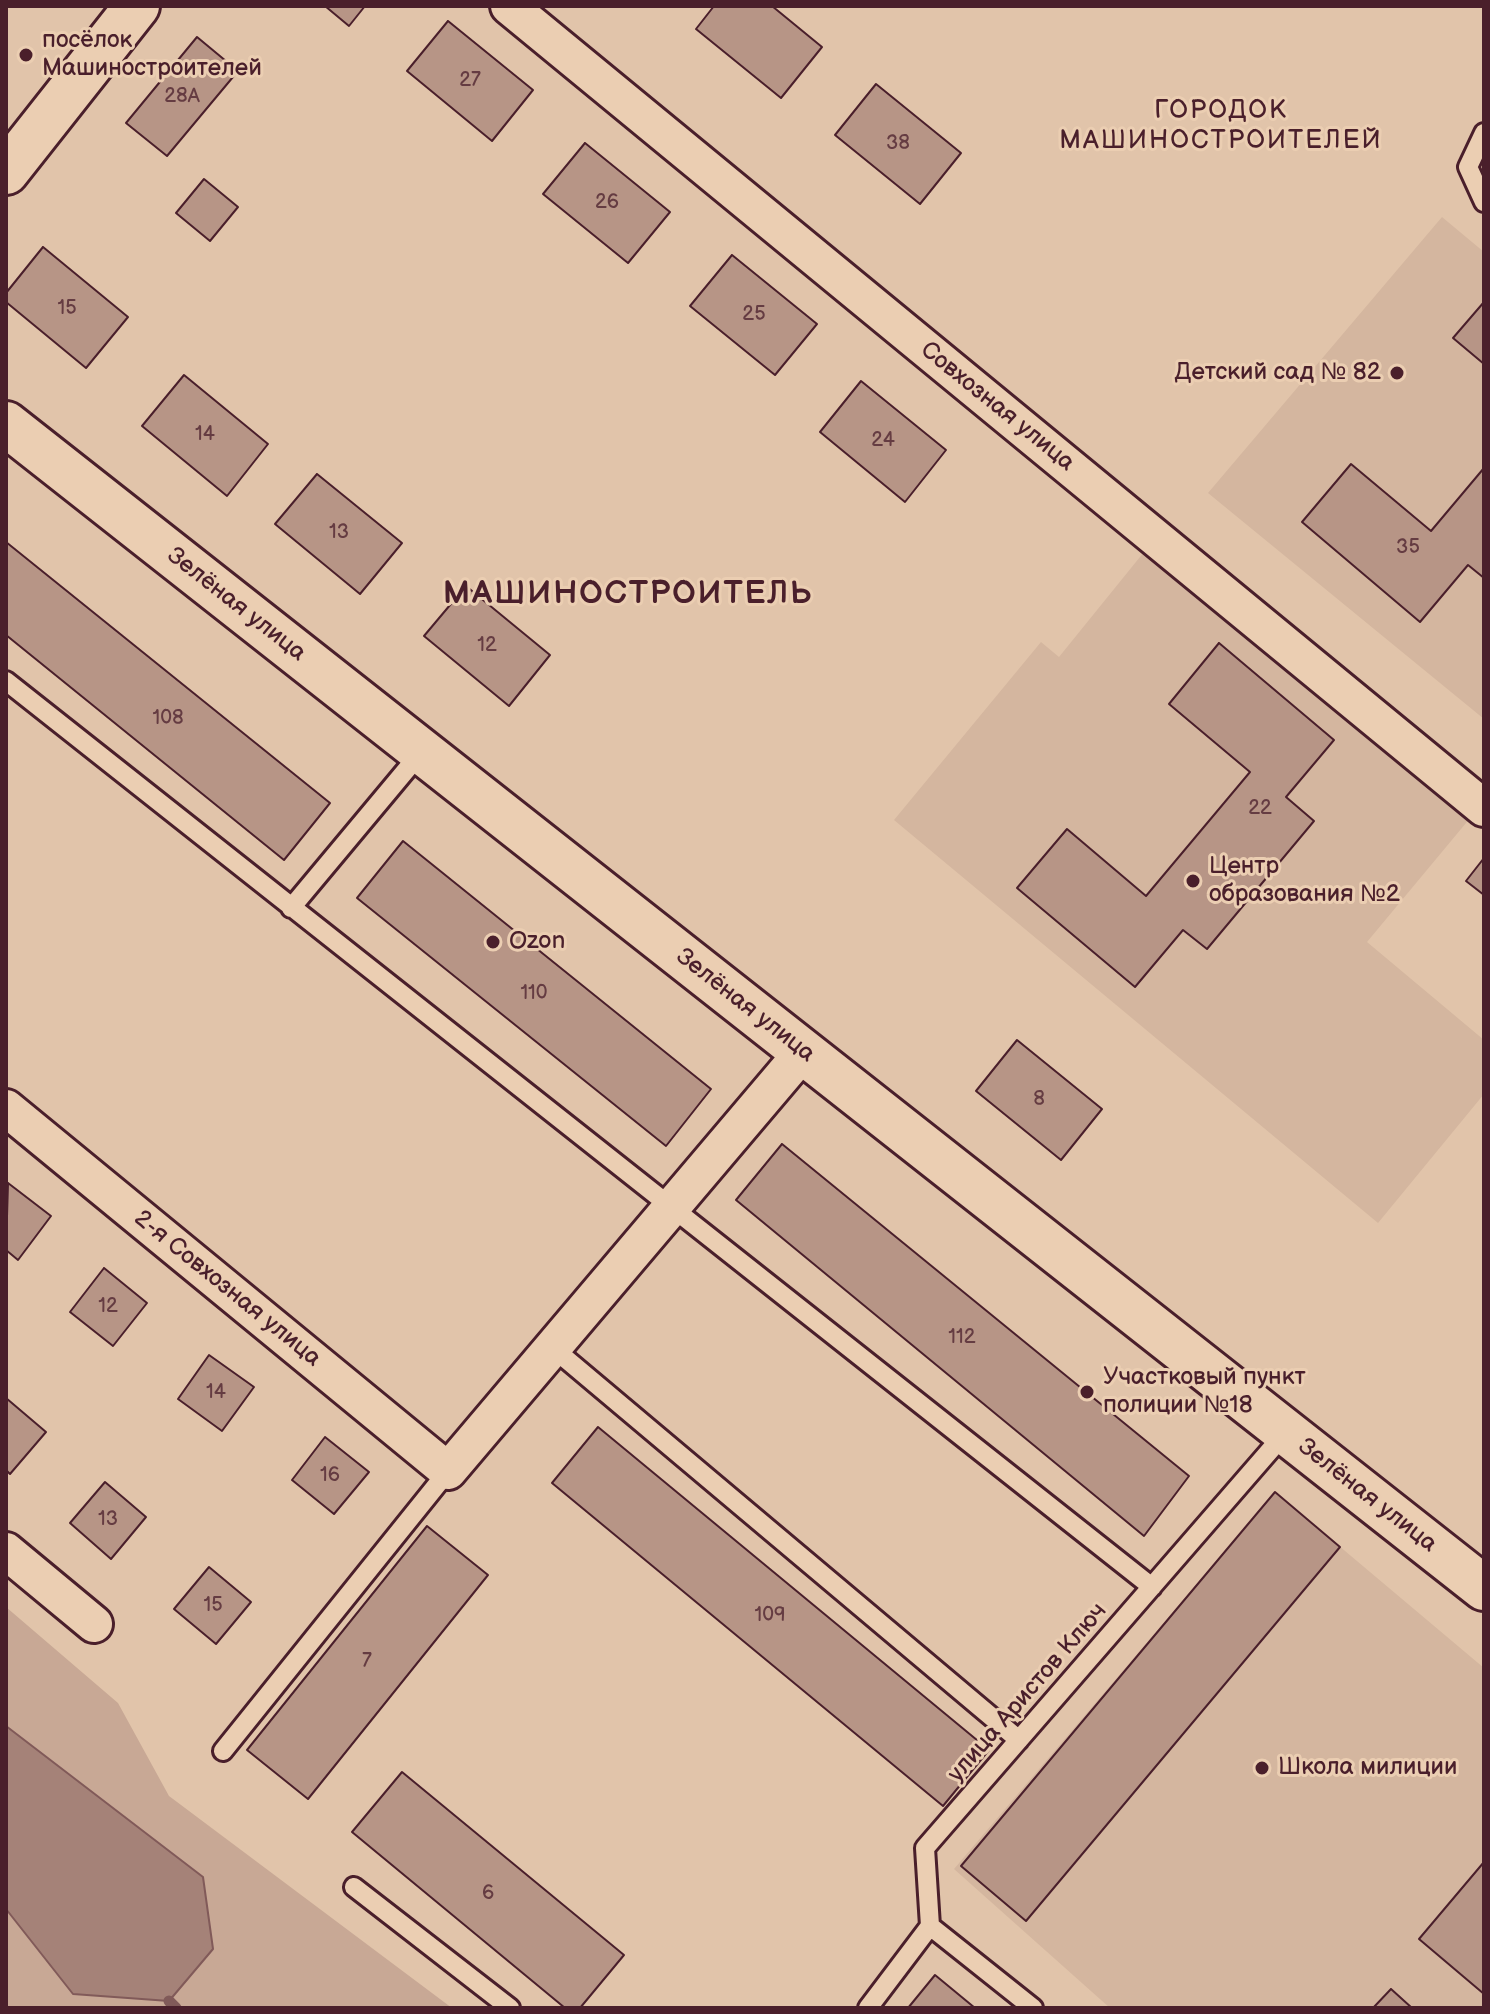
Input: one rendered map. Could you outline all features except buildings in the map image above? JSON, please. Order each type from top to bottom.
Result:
[{"type":"street","points":[[6,172],[137,6]]},
{"type":"street","name":"Совхозная улица","points":[[509,6],[1484,808]]},
{"type":"street","name":"Зелёная улица","points":[[6,424],[1484,1588]]},
{"type":"street","points":[[448,1471],[803,1052]]},
{"type":"street","name":"2-я Совхозная улица","points":[[6,1108],[448,1471]]},
{"type":"street","points":[[6,1551],[94,1624]]},
{"type":"lane","points":[[1484,133],[1468,167],[1484,202]]},
{"type":"lane","points":[[6,681],[1152,1587]]},
{"type":"lane","points":[[291,908],[422,751]]},
{"type":"lane","points":[[553,1348],[1019,1740]]},
{"type":"lane","name":"улица Аристов Ключ","points":[[930,1926],[925,1848],[1286,1432]]},
{"type":"lane","points":[[223,1751],[448,1471]]},
{"type":"lane","points":[[354,1887],[510,2008]]},
{"type":"lane","points":[[868,2008],[930,1926],[1033,2008]]},
{"type":"shaded area","name":"Детский сад № 82","points":[[1442,217],[1484,252],[1484,719],[1208,493]]},
{"type":"shaded area","name":"Центр образования №2","points":[[1144,552],[1471,817],[1367,942],[1484,1040],[1484,1094],[1378,1223],[894,820],[1041,642],[1059,657]]},
{"type":"shaded area","name":"Школа милиции","points":[[1275,1492],[1484,1668],[1484,2008],[1110,2008],[954,1869]]},
{"type":"shaded area","points":[[6,1607],[118,1703],[169,1796],[452,2008],[6,2008]]},
{"type":"shaded area","points":[[6,1726],[203,1877],[213,1949],[169,2001],[73,1994],[6,1909]]},
{"type":"waterway","points":[[169,2001],[176,2008]]},
{"type":"place","name":"посёлок Машиностроителей","points":[[26,55]]},
{"type":"place","name":"Детский сад № 82","points":[[1397,373]]},
{"type":"place","name":"Центр образования №2","points":[[1193,881]]},
{"type":"place","name":"Ozon","points":[[493,942]]},
{"type":"place","name":"Участковый пункт полиции №18","points":[[1087,1392]]},
{"type":"place","name":"Школа милиции","points":[[1262,1768]]},
{"type":"district","name":"ГОРОДОК МАШИНОСТРОИТЕЛЕЙ","points":[[1221,126]]},
{"type":"district","name":"МАШИНОСТРОИТЕЛЬ","points":[[628,595]]}]
